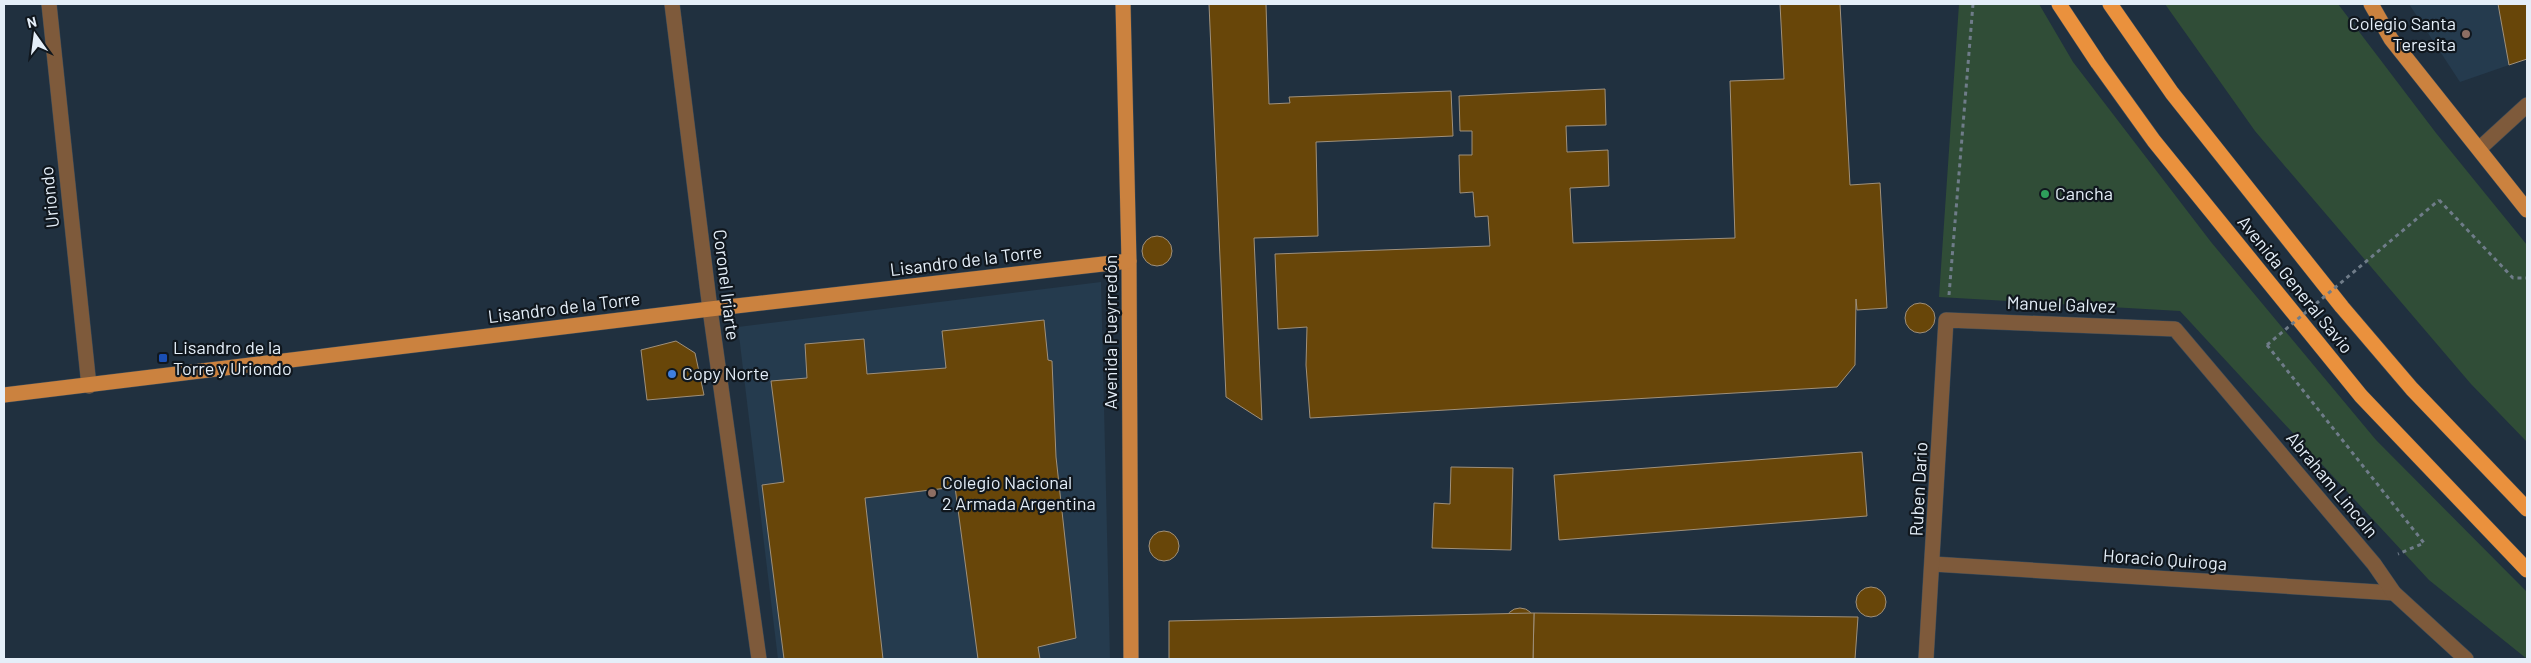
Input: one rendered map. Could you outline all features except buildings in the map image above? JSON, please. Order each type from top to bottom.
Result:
[{"type":"highway","name":"Avenida General Savio","points":[[2059,4],[2098,63],[2154,141],[2361,396],[2527,570]]},
{"type":"highway","name":"Avenida General Savio","points":[[2110,4],[2172,93],[2342,306],[2412,389],[2527,509]]},
{"type":"main road","name":"Avenida Pueyrredón","points":[[1124,4],[1129,261],[1131,659]]},
{"type":"main road","points":[[2371,4],[2391,39],[2527,210]]},
{"type":"main road","name":"Lisandro de la Torre","points":[[4,395],[710,309],[1129,261]]},
{"type":"street","name":"Uriondo","points":[[50,4],[89,386]]},
{"type":"street","name":"Coronel Iriarte","points":[[672,4],[710,309],[759,659]]},
{"type":"street","points":[[2478,149],[2527,105]]},
{"type":"street","name":"Manuel Galvez","points":[[1946,320],[2175,329]]},
{"type":"street","name":"Ruben Dario","points":[[1926,659],[1946,320]]},
{"type":"street","name":"Abraham Lincoln","points":[[2175,329],[2374,564],[2394,593],[2466,659]]},
{"type":"street","name":"Horacio Quiroga","points":[[1933,564],[2394,593]]},
{"type":"path","points":[[1946,320],[1973,4]]},
{"type":"path","points":[[2424,543],[2267,345],[2439,200],[2514,278],[2527,278]]},
{"type":"shaded area","name":"Colegio Santa Teresita","points":[[2409,4],[2498,4],[2509,65],[2460,82]]},
{"type":"shaded area","name":"Colegio Nacional 2 Armada Argentina","points":[[1101,282],[1110,659],[778,659],[738,327]]},
{"type":"green space","points":[[1959,4],[2039,4],[2073,62],[2211,242],[2376,440],[2527,592],[2527,659],[2429,580],[2180,311],[1939,297]]},
{"type":"green space","points":[[2165,4],[2338,4],[2436,133],[2527,245],[2527,442],[2471,384],[2255,131]]},
{"type":"place","name":"Colegio Santa Teresita","points":[[2466,34]]},
{"type":"place","name":"Cancha","points":[[2045,194]]},
{"type":"place","name":"Lisandro de la Torre y Uriondo","points":[[163,358]]},
{"type":"place","name":"Copy Norte","points":[[672,374]]},
{"type":"place","name":"Colegio Nacional 2 Armada Argentina","points":[[932,493]]}]
